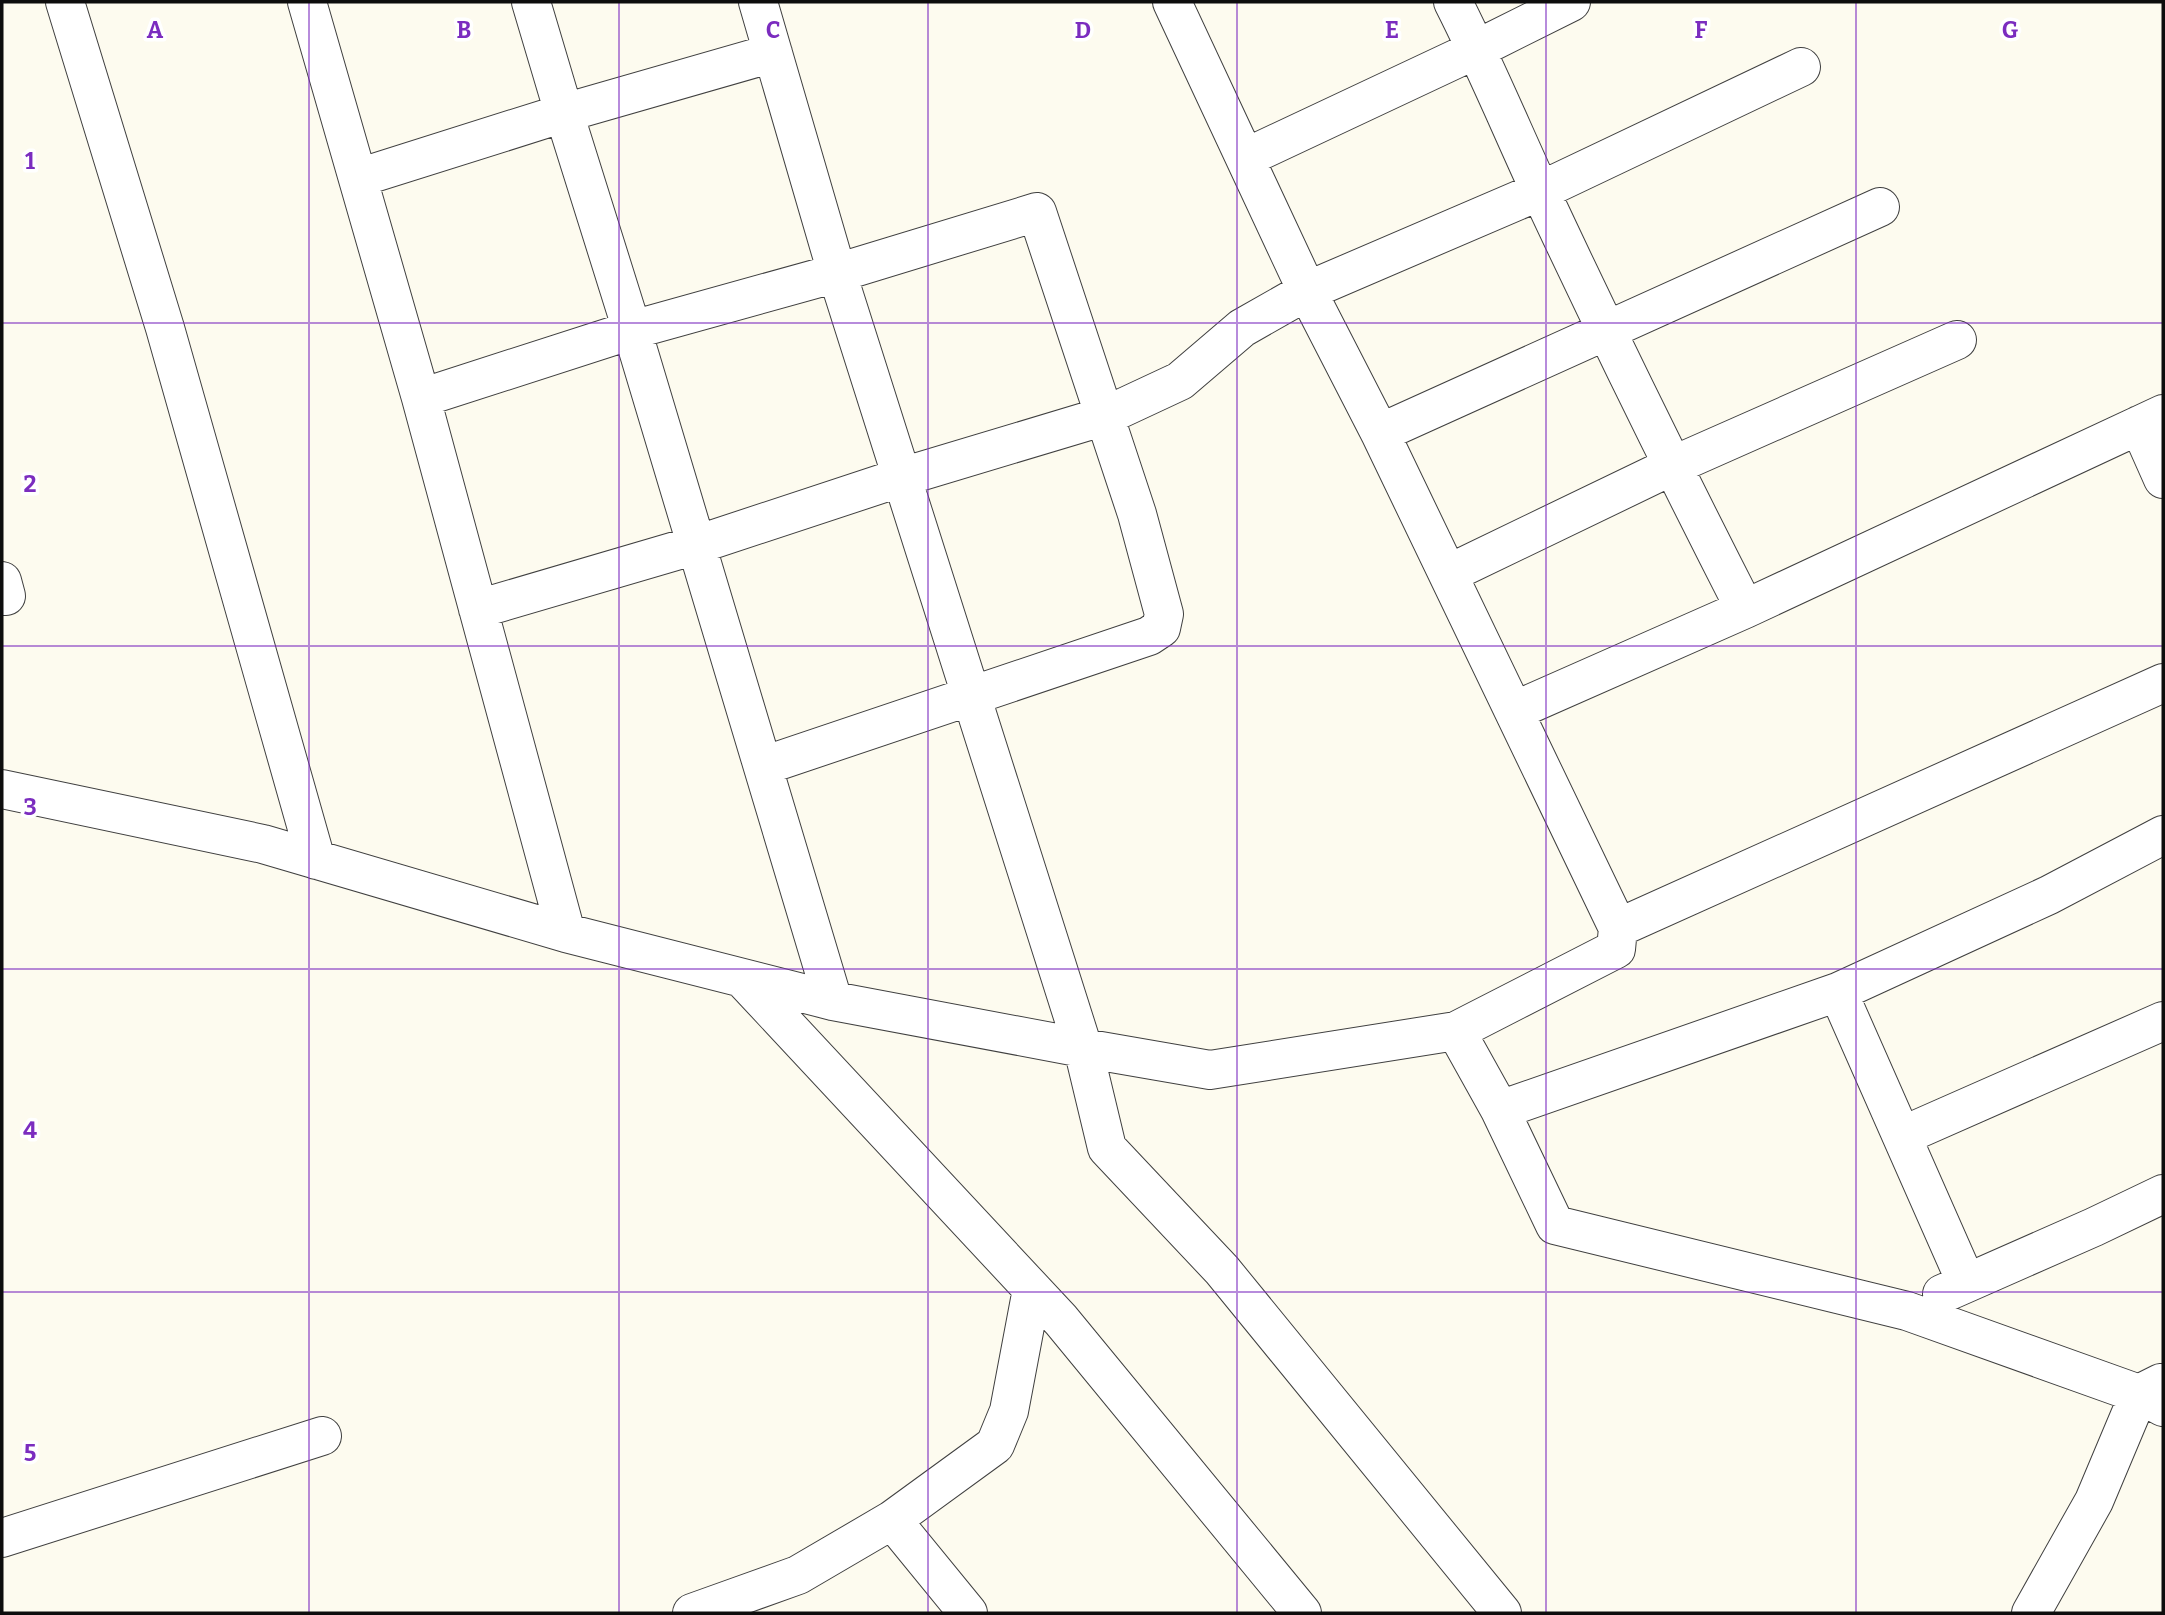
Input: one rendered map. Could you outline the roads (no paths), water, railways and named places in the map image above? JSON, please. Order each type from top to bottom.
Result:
[{"type":"street","points":[[65,2],[165,328],[316,860]]},
{"type":"street","points":[[307,2],[421,398],[566,933]]},
{"type":"street","points":[[531,2],[833,1001]]},
{"type":"street","points":[[758,2],[836,273],[1083,1048],[1107,1148],[1222,1270],[1502,1613]]},
{"type":"street","points":[[1453,2],[1607,332],[1745,609]]},
{"type":"street","points":[[1245,158],[1572,2]]},
{"type":"street","points":[[2,789],[263,844],[566,933],[833,1001],[1210,1070],[1456,1031],[1616,949],[1618,928],[1245,158],[1186,6]]},
{"type":"street","points":[[358,178],[564,113],[773,53]]},
{"type":"street","points":[[478,609],[696,545],[902,477],[1105,416],[1180,381],[1242,328],[1307,290],[1540,191],[1801,67]]},
{"type":"street","points":[[1380,433],[1880,207]]},
{"type":"street","points":[[421,398],[632,330],[836,273],[1037,212],[1136,514],[1164,614],[1161,628],[1149,636],[763,766]]},
{"type":"street","points":[[1448,574],[1672,466],[1957,340]]},
{"type":"street","points":[[1514,711],[1745,609],[2151,420],[2163,479]]},
{"type":"street","points":[[2,581],[6,596],[2,596]]},
{"type":"street","points":[[1618,928],[2163,683]]},
{"type":"street","points":[[1500,1110],[1838,992],[2049,895],[2163,835]]},
{"type":"street","points":[[743,979],[1061,1320],[1302,1613]]},
{"type":"street","points":[[1838,992],[1966,1282]]},
{"type":"street","points":[[1902,1136],[2163,1021]]},
{"type":"street","points":[[1456,1031],[1500,1110],[1555,1225],[1907,1311],[2155,1394],[2036,1605]]},
{"type":"street","points":[[1907,1311],[2163,1194]]},
{"type":"street","points":[[692,1613],[798,1575],[892,1520],[995,1445],[1009,1411],[1032,1289]]},
{"type":"street","points":[[2,1538],[322,1436]]},
{"type":"street","points":[[892,1520],[968,1613]]}]
